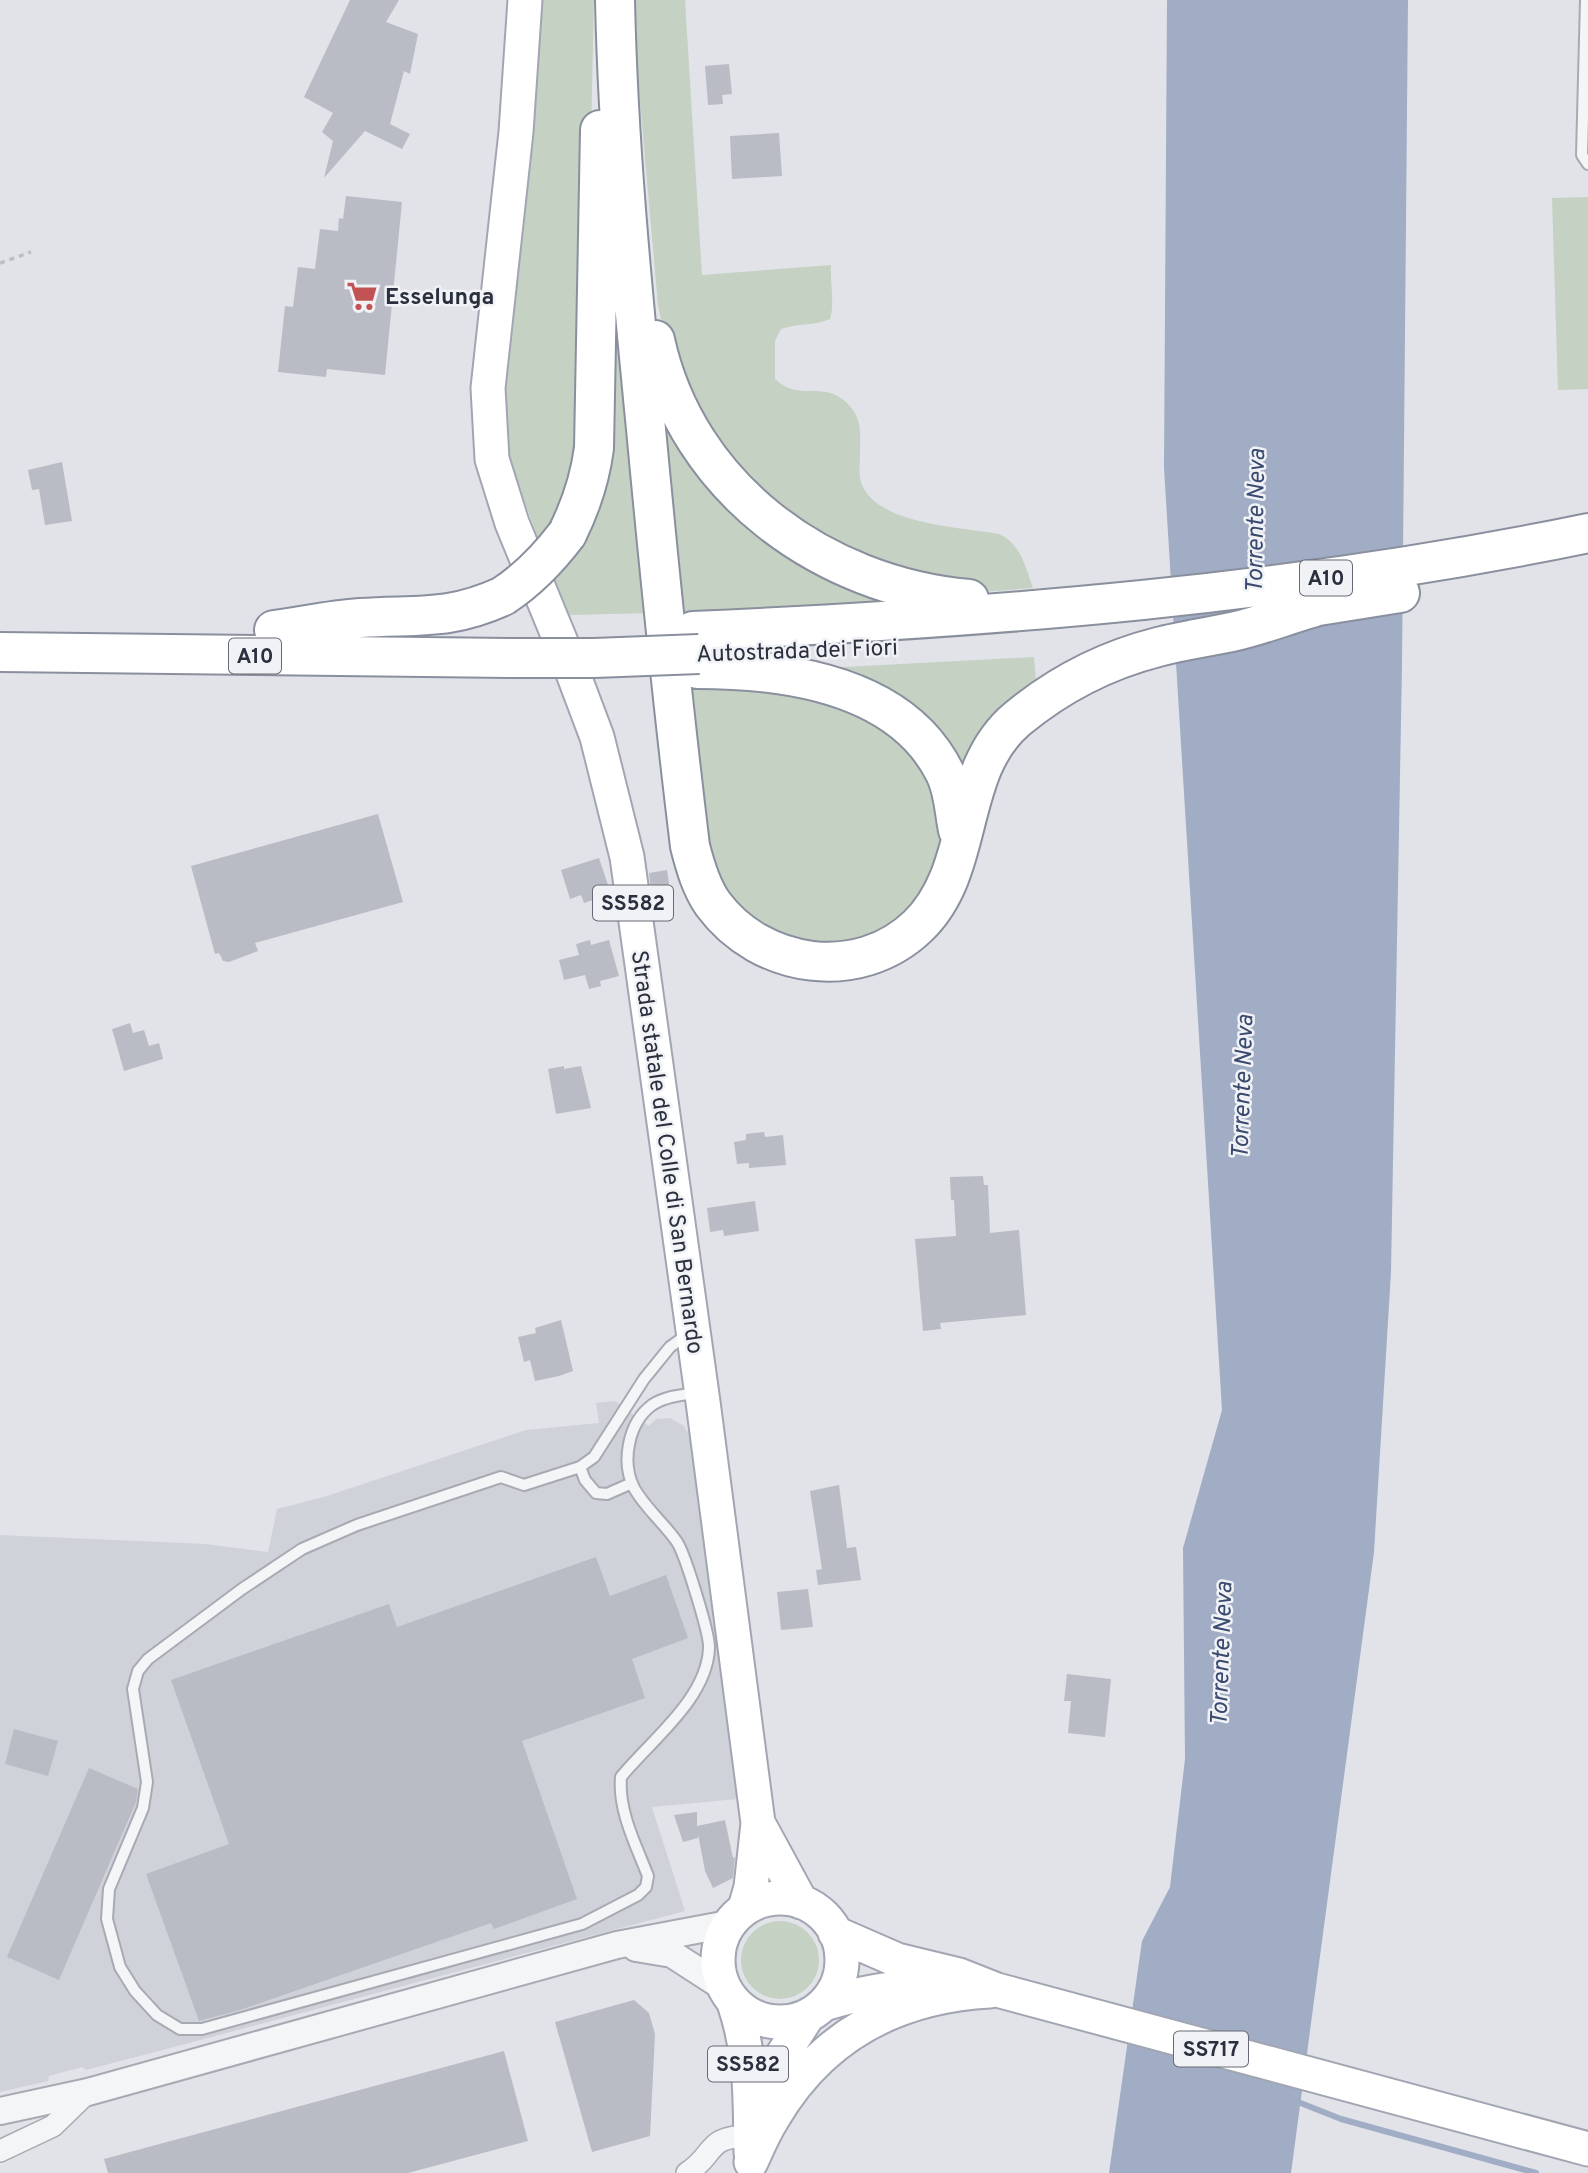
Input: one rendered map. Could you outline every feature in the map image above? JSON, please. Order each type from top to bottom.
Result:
[{"type":"highway","points":[[615,0],[616,67],[630,254],[670,685],[690,846],[703,886],[724,917],[756,944],[795,960],[838,962],[859,958],[900,940],[918,926],[942,895],[951,876],[978,776],[987,756],[1015,721],[1091,671],[1129,656],[1158,647],[1237,631],[1312,608]]},
{"type":"highway","points":[[274,630],[359,618],[440,615],[463,611],[503,596],[525,582],[567,534],[583,501],[591,473],[594,447],[600,130],[616,67]]},
{"type":"highway","points":[[630,254],[652,324],[665,379],[687,426],[725,481],[768,520],[816,554],[862,575],[910,591],[1063,620]]},
{"type":"highway","name":"Autostrada dei Fiori","points":[[1063,620],[1440,560],[1588,533]]},
{"type":"highway","name":"Autostrada dei Fiori","points":[[0,626],[274,630],[507,646],[594,658],[696,651],[866,624],[1063,620],[1312,608],[1588,558]]},
{"type":"highway","name":"Autostrada dei Fiori","points":[[0,652],[507,646],[696,651]]},
{"type":"highway","points":[[696,651],[754,671],[817,680],[880,707],[901,721],[938,759],[953,792],[961,842]]},
{"type":"main road","name":"Strada statale del Colle di San Bernardo","points":[[525,0],[516,132],[488,388],[492,459],[512,523],[597,737],[627,857],[702,1392],[758,1822],[751,1887],[737,1916]]},
{"type":"main road","name":"Strada statale del Colle di San Bernardo","points":[[758,1822],[801,1902]]},
{"type":"main road","points":[[782,1898],[801,1902],[822,1916],[835,1933],[842,1955],[841,1974],[834,1991],[816,2010],[788,2022],[768,2022],[750,2015],[729,1995],[717,1966],[719,1944],[737,1916],[763,1900],[782,1898]]},
{"type":"main road","name":"SS717","points":[[835,1933],[897,1959],[959,1976],[981,1991]]},
{"type":"main road","name":"SS717","points":[[816,2010],[857,1994],[899,1987],[981,1991],[1058,2008],[1588,2149]]},
{"type":"main road","points":[[751,2149],[808,2069],[852,2031],[903,2006],[981,1991]]},
{"type":"main road","name":"SS582","points":[[729,1995],[747,2051],[751,2149]]},
{"type":"main road","name":"SS582","points":[[751,2149],[778,2062],[816,2010]]},
{"type":"street","points":[[0,2111],[88,2092],[617,1945],[737,1916]]},
{"type":"street","points":[[617,1945],[672,1954],[729,1995]]},
{"type":"street","points":[[0,2151],[53,2126],[88,2092]]},
{"type":"street","points":[[694,2171],[712,2145],[733,2136],[751,2149]]},
{"type":"lane","points":[[1586,0],[1582,155],[1588,164]]},
{"type":"lane","points":[[693,1331],[670,1347],[644,1379],[594,1457],[580,1467],[524,1485],[501,1478],[357,1525],[302,1549],[242,1589],[148,1659],[138,1671],[133,1689],[147,1782],[143,1808],[109,1889],[107,1919],[120,1967],[135,1991],[157,2015],[180,2029],[202,2029],[582,1924],[638,1895],[646,1887],[648,1876],[619,1793],[621,1777],[692,1699],[705,1674],[709,1646],[687,1563],[678,1543],[643,1503],[632,1483],[626,1455],[631,1436],[651,1406],[668,1397],[702,1392]]},
{"type":"lane","points":[[580,1467],[584,1480],[596,1493],[607,1494],[632,1483]]},
{"type":"path","points":[[0,263],[31,252]]},
{"type":"shaded area","points":[[615,1401],[649,1426],[656,1419],[670,1418],[684,1426],[690,1436],[700,1505],[738,1799],[652,1807],[685,1911],[86,2070],[82,2067],[49,2076],[48,2081],[0,2092],[0,1535],[206,1544],[268,1552],[277,1509],[327,1496],[526,1430],[599,1423],[596,1403]]},
{"type":"green space","points":[[540,0],[594,0],[584,452],[542,550],[510,460],[500,419]]},
{"type":"green space","points":[[633,0],[685,0],[702,275],[831,265],[830,319],[781,329],[775,341],[775,379],[793,390],[829,392],[838,396],[852,409],[860,427],[861,481],[871,498],[885,509],[923,522],[999,534],[1017,550],[1033,588],[982,592],[819,547],[718,458],[672,365],[658,306]]},
{"type":"green space","points":[[604,187],[653,613],[569,615],[553,575],[567,559]]},
{"type":"green space","points":[[1588,197],[1588,389],[1558,390],[1552,198]]},
{"type":"green space","points":[[660,419],[669,419],[898,607],[679,613]]},
{"type":"green space","points":[[1034,657],[1037,693],[965,785],[826,668]]},
{"type":"green space","points":[[686,679],[806,689],[904,737],[945,807],[941,864],[905,919],[829,952],[743,920],[707,865]]},
{"type":"green space","points":[[780,1921],[795,1924],[807,1933],[816,1945],[819,1960],[816,1975],[807,1987],[795,1996],[780,1999],[765,1996],[753,1987],[744,1975],[741,1960],[744,1945],[753,1933],[765,1924]]},
{"type":"water","name":"Torrente Neva","points":[[1167,0],[1408,0],[1402,665],[1391,1272],[1374,1552],[1291,2173],[1109,2173],[1142,1941],[1170,1887],[1185,1759],[1183,1548],[1222,1410],[1164,468]]},
{"type":"building","points":[[350,0],[399,0],[386,22],[418,34],[410,74],[404,71],[390,124],[410,134],[402,149],[365,131],[324,178],[333,141],[322,132],[333,113],[304,97]]},
{"type":"building","points":[[729,64],[732,94],[722,95],[723,104],[708,105],[705,66]]},
{"type":"building","points":[[779,133],[782,176],[732,179],[730,136]]},
{"type":"building","points":[[346,196],[402,202],[385,375],[327,369],[326,377],[278,372],[285,306],[293,307],[298,267],[315,269],[320,229],[338,231],[339,218],[343,219]]},
{"type":"building","points":[[62,462],[72,521],[45,525],[39,489],[32,490],[28,470]]},
{"type":"building","points":[[378,814],[403,902],[255,943],[258,951],[229,962],[223,961],[219,953],[215,954],[191,866]]},
{"type":"building","points":[[599,858],[611,894],[584,903],[581,895],[570,899],[561,870]]},
{"type":"building","points":[[667,870],[671,897],[652,900],[649,873]]},
{"type":"building","points":[[590,940],[591,945],[609,940],[619,976],[600,981],[601,986],[589,989],[585,975],[564,980],[559,960],[579,955],[576,944]]},
{"type":"building","points":[[130,1023],[133,1033],[144,1030],[149,1046],[159,1043],[163,1059],[124,1071],[112,1029]]},
{"type":"building","points":[[564,1066],[564,1069],[581,1066],[591,1108],[556,1114],[548,1069]]},
{"type":"building","points":[[764,1132],[765,1137],[783,1135],[786,1165],[749,1168],[749,1163],[737,1164],[734,1142],[746,1140],[746,1134]]},
{"type":"building","points":[[983,1176],[984,1185],[988,1185],[990,1233],[1019,1230],[1026,1315],[940,1323],[941,1329],[923,1331],[915,1239],[956,1236],[950,1177]]},
{"type":"building","points":[[755,1201],[759,1231],[724,1236],[723,1230],[710,1232],[707,1208]]},
{"type":"building","points":[[561,1320],[573,1371],[535,1381],[530,1360],[524,1362],[518,1337],[536,1333],[535,1328]]},
{"type":"building","points":[[839,1485],[847,1548],[856,1547],[861,1580],[818,1585],[816,1570],[822,1569],[810,1491]]},
{"type":"building","points":[[596,1557],[610,1596],[666,1575],[688,1638],[632,1659],[645,1698],[522,1741],[577,1899],[494,1929],[491,1923],[240,2010],[199,2021],[146,1874],[229,1844],[171,1680],[389,1604],[397,1627]]},
{"type":"building","points":[[808,1589],[813,1627],[781,1630],[777,1592]]},
{"type":"building","points":[[1067,1674],[1111,1679],[1105,1737],[1068,1733],[1071,1701],[1064,1701]]},
{"type":"building","points":[[14,1729],[58,1741],[48,1776],[5,1764]]},
{"type":"building","points":[[89,1768],[138,1789],[136,1802],[59,1980],[7,1957]]},
{"type":"building","points":[[697,1812],[697,1826],[725,1820],[733,1858],[735,1857],[733,1878],[713,1888],[705,1871],[698,1834],[698,1838],[683,1842],[674,1815]]},
{"type":"building","points":[[634,2000],[649,2013],[655,2034],[650,2136],[592,2152],[555,2022]]},
{"type":"building","points":[[504,2051],[528,2141],[408,2173],[108,2173],[104,2159]]},
{"type":"waterway","points":[[1293,2100],[1341,2119],[1536,2173]]},
{"type":"place","name":"Esselunga","points":[[362,296]]}]
